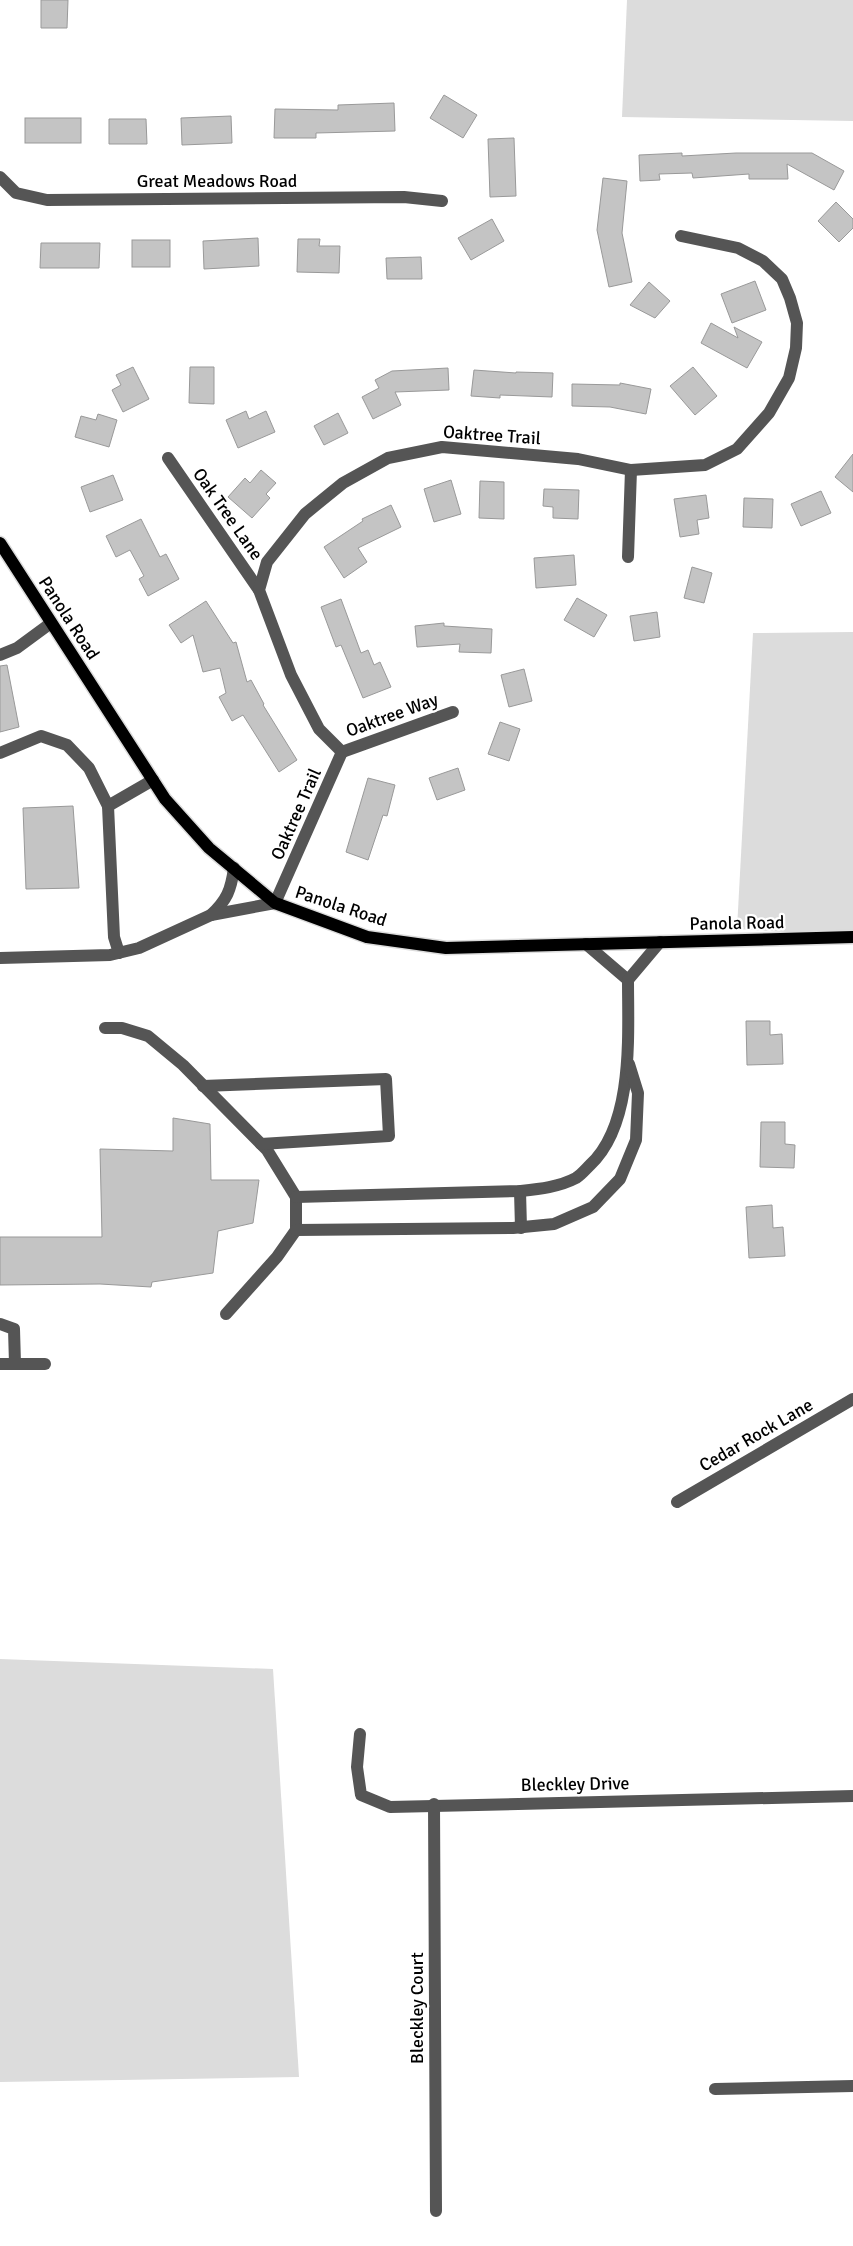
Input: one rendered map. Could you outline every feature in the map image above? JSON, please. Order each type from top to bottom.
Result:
[{"type":"main road","name":"Panola Road","points":[[0,543],[165,799],[209,848],[275,903],[367,937],[446,948],[853,937]]},
{"type":"street","name":"Great Meadows Road","points":[[0,177],[16,193],[47,200],[404,197],[442,202]]},
{"type":"street","name":"Oaktree Trail","points":[[259,590],[267,562],[305,514],[344,483],[388,458],[442,448],[578,460],[631,470],[705,465],[737,449],[769,413],[789,378],[796,348],[797,323],[782,279],[763,261],[738,248],[681,236]]},
{"type":"street","name":"Oak Tree Lane","points":[[168,458],[259,590]]},
{"type":"street","points":[[628,557],[631,470]]},
{"type":"street","points":[[259,590],[291,675],[319,729],[342,752]]},
{"type":"street","points":[[0,655],[17,648],[51,623]]},
{"type":"street","name":"Oaktree Way","points":[[342,752],[453,712]]},
{"type":"street","points":[[0,753],[41,736],[67,745],[89,768],[108,806],[114,937],[119,953]]},
{"type":"street","name":"Oaktree Trail","points":[[275,903],[342,752]]},
{"type":"street","points":[[108,806],[153,780]]},
{"type":"street","points":[[211,915],[221,906],[231,889],[234,868]]},
{"type":"street","points":[[0,958],[110,955],[140,948],[211,915],[275,903]]},
{"type":"street","points":[[296,1197],[520,1191],[553,1186],[577,1177],[600,1156],[615,1130],[629,1063],[628,980],[660,942]]},
{"type":"street","points":[[586,944],[628,980]]},
{"type":"street","points":[[105,1028],[122,1028],[148,1036],[183,1065],[260,1144],[296,1197],[296,1230],[277,1257],[226,1314]]},
{"type":"street","points":[[296,1230],[521,1228],[554,1224],[593,1207],[620,1179],[636,1140],[638,1093],[629,1063]]},
{"type":"street","points":[[203,1086],[386,1079],[389,1136],[260,1144]]},
{"type":"street","points":[[520,1191],[521,1228]]},
{"type":"street","points":[[0,1324],[14,1329],[15,1364]]},
{"type":"street","points":[[0,1364],[45,1364]]},
{"type":"street","name":"Cedar Rock Lane","points":[[677,1502],[853,1399]]},
{"type":"street","name":"Bleckley Drive","points":[[360,1734],[357,1767],[361,1795],[390,1807],[434,1804],[853,1796]]},
{"type":"street","name":"Bleckley Court","points":[[434,1804],[436,2211]]},
{"type":"street","points":[[714,2089],[853,2086]]},
{"type":"shaded area","points":[[627,0],[853,0],[853,121],[622,117]]},
{"type":"shaded area","points":[[853,632],[853,936],[737,929],[753,633]]},
{"type":"shaded area","points":[[0,1659],[273,1669],[299,2077],[0,2082]]},
{"type":"building","points":[[41,0],[68,0],[67,28],[41,28]]},
{"type":"building","points":[[444,95],[477,115],[463,138],[430,118]]},
{"type":"building","points":[[394,103],[395,131],[316,133],[316,138],[274,138],[275,109],[338,110],[338,105]]},
{"type":"building","points":[[231,116],[232,143],[182,145],[181,118]]},
{"type":"building","points":[[25,118],[81,118],[81,143],[25,143]]},
{"type":"building","points":[[109,119],[146,119],[147,144],[109,144]]},
{"type":"building","points":[[514,138],[516,196],[490,197],[488,139]]},
{"type":"building","points":[[682,153],[682,156],[736,153],[812,153],[844,171],[834,190],[787,164],[788,179],[749,179],[749,174],[693,178],[692,173],[659,174],[660,180],[640,181],[639,155]]},
{"type":"building","points":[[603,178],[627,181],[622,233],[632,282],[609,287],[597,230]]},
{"type":"building","points":[[836,202],[853,219],[853,228],[839,242],[818,221]]},
{"type":"building","points":[[492,219],[504,241],[471,260],[458,238]]},
{"type":"building","points":[[258,238],[259,266],[204,269],[203,241]]},
{"type":"building","points":[[298,239],[320,239],[319,246],[340,246],[339,273],[297,272]]},
{"type":"building","points":[[132,240],[170,240],[170,267],[132,267]]},
{"type":"building","points":[[41,243],[100,243],[99,268],[40,268]]},
{"type":"building","points":[[421,257],[422,279],[387,279],[386,258]]},
{"type":"building","points":[[755,281],[766,310],[732,323],[721,294]]},
{"type":"building","points":[[649,282],[670,301],[655,318],[630,305]]},
{"type":"building","points":[[711,323],[738,338],[734,327],[762,342],[747,368],[701,343]]},
{"type":"building","points":[[133,367],[149,399],[123,412],[112,390],[121,385],[116,375]]},
{"type":"building","points":[[190,367],[214,367],[214,404],[189,403]]},
{"type":"building","points":[[693,367],[717,396],[695,415],[670,386]]},
{"type":"building","points":[[448,368],[449,390],[395,392],[401,405],[373,419],[362,397],[379,388],[375,380],[392,371]]},
{"type":"building","points":[[474,370],[553,373],[552,397],[500,395],[500,398],[471,396]]},
{"type":"building","points":[[620,383],[651,389],[646,414],[610,407],[572,406],[572,384],[620,385]]},
{"type":"building","points":[[246,411],[249,419],[266,411],[275,432],[238,448],[226,420]]},
{"type":"building","points":[[338,413],[348,433],[324,445],[314,426]]},
{"type":"building","points":[[98,414],[117,420],[109,447],[75,437],[81,416],[96,420]]},
{"type":"building","points":[[853,454],[853,492],[835,477]]},
{"type":"building","points":[[261,470],[276,483],[266,494],[270,498],[252,518],[228,497],[245,478],[250,483]]},
{"type":"building","points":[[113,475],[123,500],[90,512],[81,487]]},
{"type":"building","points":[[451,480],[461,514],[434,522],[424,489]]},
{"type":"building","points":[[480,481],[504,482],[504,519],[479,518]]},
{"type":"building","points":[[544,489],[579,490],[578,519],[553,518],[553,507],[543,506]]},
{"type":"building","points":[[821,491],[831,513],[801,526],[791,504]]},
{"type":"building","points":[[706,495],[709,518],[697,520],[699,534],[680,537],[674,499]]},
{"type":"building","points":[[744,498],[773,499],[772,528],[743,527]]},
{"type":"building","points":[[391,505],[401,527],[358,548],[367,562],[344,578],[324,547],[363,521],[362,519]]},
{"type":"building","points":[[141,519],[160,557],[166,554],[179,579],[148,596],[139,579],[144,576],[130,550],[116,557],[106,536]]},
{"type":"building","points":[[574,555],[576,585],[536,588],[534,558]]},
{"type":"building","points":[[692,567],[712,573],[704,603],[684,598]]},
{"type":"building","points":[[577,598],[607,615],[594,637],[564,620]]},
{"type":"building","points":[[341,599],[361,653],[368,650],[374,665],[380,662],[391,687],[363,698],[341,645],[336,647],[321,607]]},
{"type":"building","points":[[206,601],[233,643],[236,642],[247,682],[251,680],[263,705],[297,760],[279,772],[243,715],[232,721],[219,697],[226,693],[220,668],[203,672],[193,635],[181,643],[169,625]]},
{"type":"building","points":[[657,612],[660,637],[634,641],[630,616]]},
{"type":"building","points":[[444,623],[444,626],[492,629],[491,653],[459,652],[460,644],[417,647],[415,626]]},
{"type":"building","points":[[7,665],[19,727],[0,732],[0,666]]},
{"type":"building","points":[[524,669],[532,701],[509,707],[501,675]]},
{"type":"building","points":[[500,722],[520,729],[509,761],[488,754]]},
{"type":"building","points":[[458,768],[465,790],[437,800],[429,778]]},
{"type":"building","points":[[368,778],[395,785],[387,816],[383,815],[368,860],[346,852]]},
{"type":"building","points":[[73,806],[79,888],[26,889],[23,808]]},
{"type":"building","points":[[746,1021],[770,1021],[770,1035],[782,1034],[783,1064],[747,1065]]},
{"type":"building","points":[[173,1118],[210,1124],[211,1180],[259,1180],[253,1223],[218,1231],[213,1273],[152,1282],[151,1287],[100,1284],[0,1285],[0,1237],[102,1237],[100,1149],[173,1151]]},
{"type":"building","points":[[761,1122],[785,1122],[785,1144],[795,1145],[794,1168],[760,1167]]},
{"type":"building","points":[[772,1205],[773,1228],[783,1227],[785,1256],[749,1258],[746,1207]]}]
